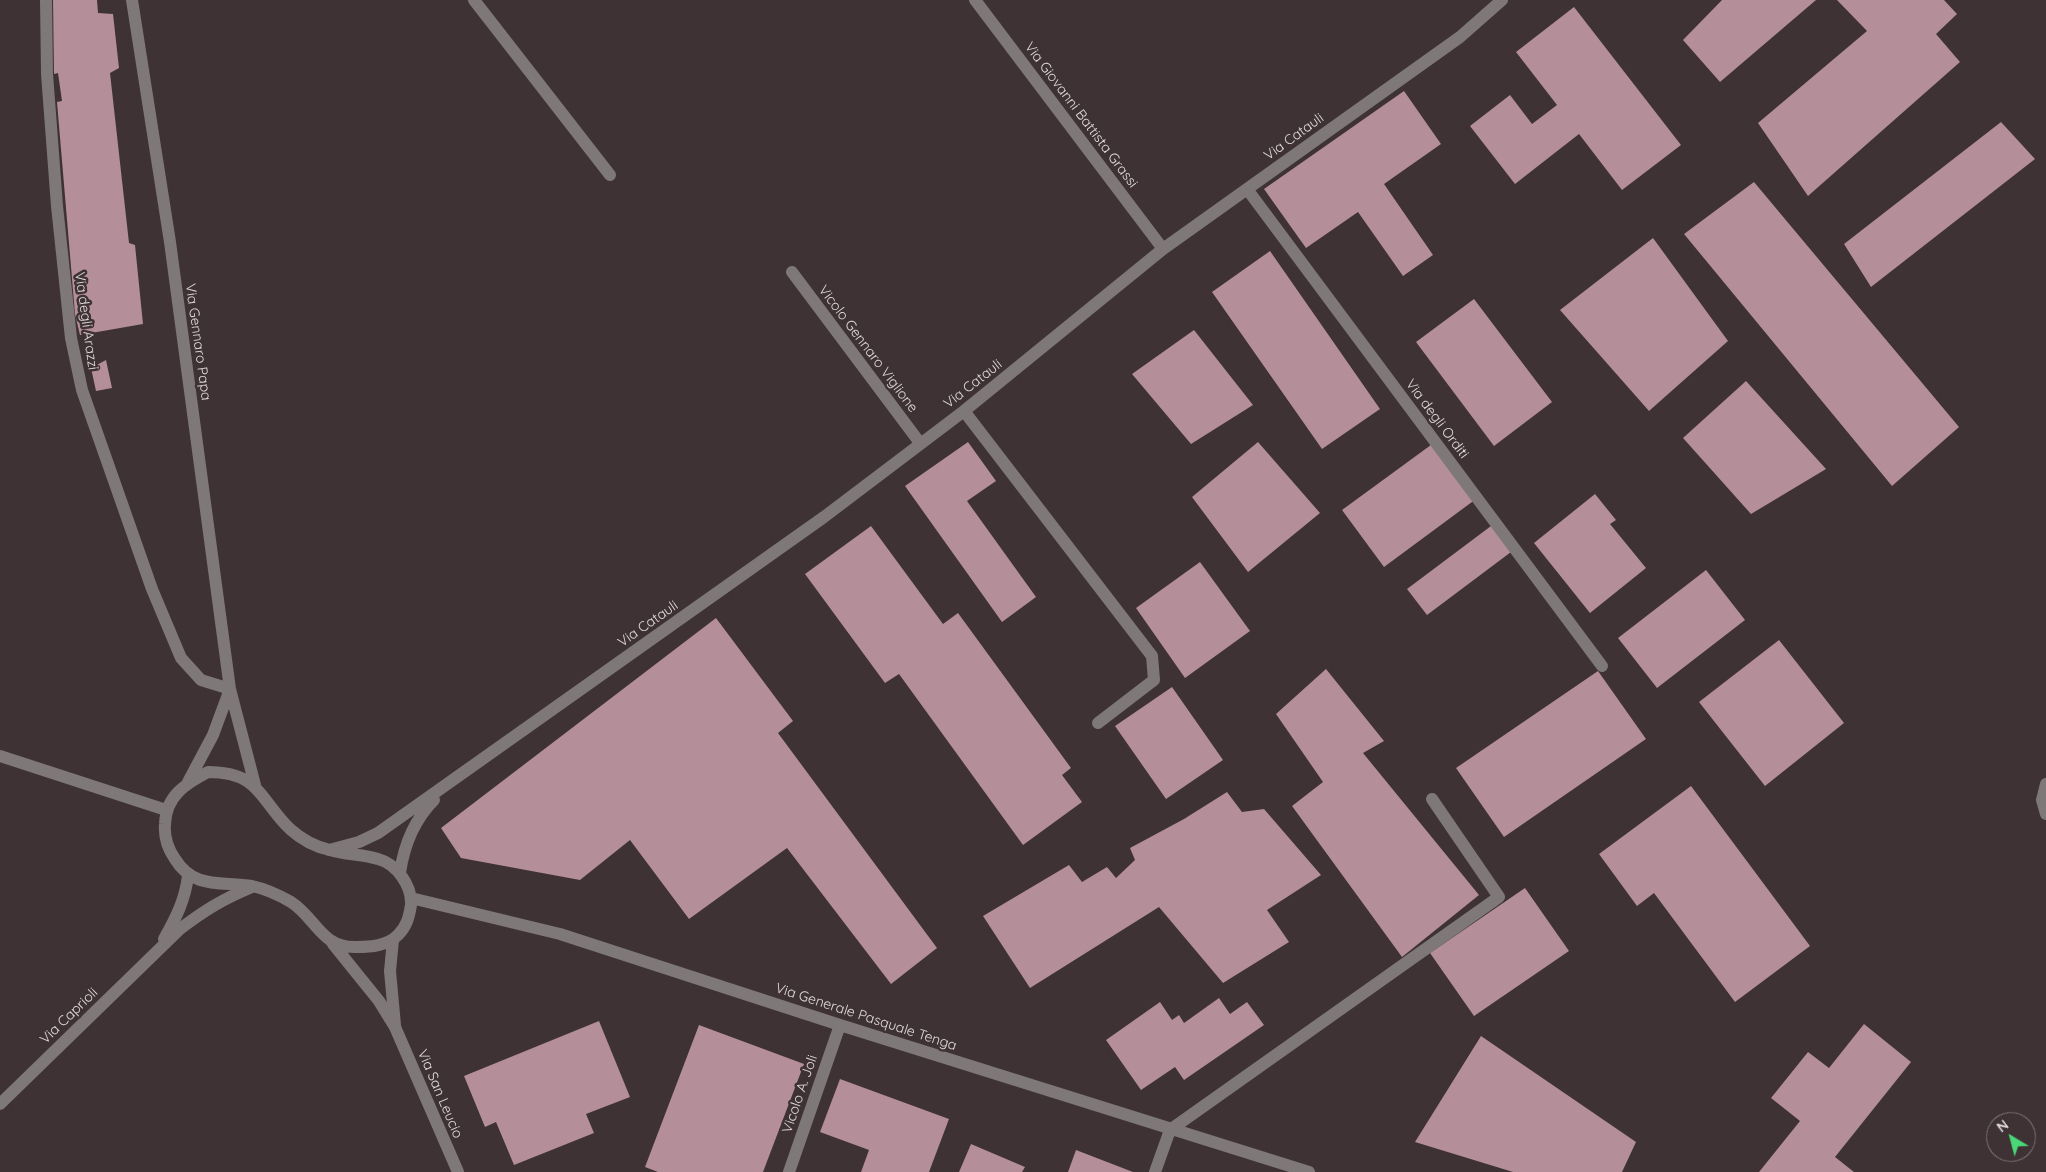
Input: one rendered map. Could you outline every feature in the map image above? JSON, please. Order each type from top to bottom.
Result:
[{"type":"street","name":"Via degli Arazzi","points":[[46,0],[47,74],[57,206],[71,338],[82,390],[152,589],[181,658],[201,680],[230,689]]},
{"type":"street","points":[[474,0],[610,174]]},
{"type":"street","name":"Via Giovanni Battista Grassi","points":[[975,0],[1163,249]]},
{"type":"street","name":"Via Catauli","points":[[329,850],[359,842],[378,833],[824,517],[964,411],[1163,249],[1460,37],[1502,0]]},
{"type":"street","name":"Via Gennaro Papa","points":[[134,1],[170,242],[230,689],[255,786]]},
{"type":"street","name":"Via degli Orditi","points":[[1247,189],[1602,666]]},
{"type":"street","name":"Vicolo Gennaro Viglione","points":[[792,272],[920,443]]},
{"type":"street","points":[[964,411],[1152,656],[1154,680],[1098,723]]},
{"type":"street","name":"Via Gennaro Papa","points":[[188,782],[212,735],[230,689]]},
{"type":"street","points":[[0,756],[166,810]]},
{"type":"street","points":[[188,876],[171,853],[164,832],[166,810],[174,796],[188,782],[208,772],[223,772],[241,777],[255,786],[291,830],[312,844],[329,850],[380,859],[400,874],[406,882],[411,898],[410,914],[405,928],[393,940],[372,947],[349,948],[332,944]]},
{"type":"street","name":"Via Catauli","points":[[400,874],[408,838],[432,802],[454,780]]},
{"type":"street","points":[[2046,784],[2042,800],[2046,814]]},
{"type":"street","points":[[1155,1172],[1170,1130],[1499,897],[1432,799]]},
{"type":"street","name":"Via San Leucio","points":[[188,876],[220,885],[254,887],[271,892],[302,909],[379,1001],[395,1027],[458,1172]]},
{"type":"street","name":"Via Caprioli","points":[[158,950],[177,917],[188,876]]},
{"type":"street","name":"Via Caprioli","points":[[0,1104],[158,950],[205,910],[232,895],[254,887]]},
{"type":"street","name":"Via Generale Pasquale Tenga","points":[[411,898],[560,934],[840,1026],[1309,1172]]},
{"type":"street","name":"Via San Leucio","points":[[393,940],[390,971],[395,1027]]},
{"type":"street","name":"Vicolo A. Joli","points":[[789,1172],[840,1026]]},
{"type":"building","points":[[53,0],[97,0],[98,13],[113,14],[119,68],[110,73],[129,243],[135,245],[143,324],[80,335],[75,314],[57,102],[62,101],[58,73],[54,74]]},
{"type":"building","points":[[1722,0],[1816,0],[1720,82],[1683,40]]},
{"type":"building","points":[[1837,0],[1944,0],[1957,14],[1936,34],[1960,62],[1808,196],[1758,123],[1867,31]]},
{"type":"building","points":[[1574,7],[1681,145],[1622,190],[1579,134],[1515,184],[1470,126],[1510,95],[1532,124],[1557,105],[1516,52]]},
{"type":"building","points":[[1404,91],[1441,144],[1384,184],[1433,255],[1403,276],[1358,212],[1306,248],[1264,189]]},
{"type":"building","points":[[2001,122],[2035,159],[1871,287],[1844,244]]},
{"type":"building","points":[[1754,182],[1959,427],[1892,486],[1684,234]]},
{"type":"building","points":[[1653,238],[1728,341],[1649,411],[1560,310]]},
{"type":"building","points":[[1270,251],[1380,409],[1322,449],[1212,292]]},
{"type":"building","points":[[1474,299],[1552,402],[1494,446],[1416,342]]},
{"type":"building","points":[[1194,330],[1253,405],[1191,444],[1132,374]]},
{"type":"building","points":[[106,360],[112,388],[96,391],[91,368]]},
{"type":"building","points":[[1746,381],[1826,469],[1751,514],[1683,438]]},
{"type":"building","points":[[968,442],[996,481],[967,501],[1036,597],[1002,622],[905,486]]},
{"type":"building","points":[[1258,442],[1320,513],[1248,572],[1192,497]]},
{"type":"building","points":[[1435,442],[1476,499],[1384,567],[1342,510]]},
{"type":"building","points":[[1595,494],[1616,520],[1610,524],[1646,568],[1590,613],[1534,543]]},
{"type":"building","points":[[871,526],[943,624],[958,613],[1071,768],[1062,775],[1082,802],[1023,845],[899,674],[885,683],[805,574]]},
{"type":"building","points":[[1491,526],[1511,552],[1427,615],[1407,589]]},
{"type":"building","points":[[1200,562],[1250,631],[1185,678],[1136,608]]},
{"type":"building","points":[[1706,570],[1745,620],[1657,688],[1618,638]]},
{"type":"building","points":[[716,618],[793,721],[778,733],[937,948],[891,984],[787,848],[689,919],[630,840],[580,880],[461,858],[441,828]]},
{"type":"building","points":[[1779,640],[1844,723],[1765,786],[1699,702]]},
{"type":"building","points":[[1326,669],[1384,741],[1363,753],[1479,895],[1402,957],[1292,806],[1323,782],[1276,714]]},
{"type":"building","points":[[1598,671],[1646,739],[1504,837],[1456,768]]},
{"type":"building","points":[[1172,687],[1223,760],[1166,799],[1115,726]]},
{"type":"building","points":[[1691,786],[1810,946],[1735,1002],[1654,893],[1637,906],[1599,854]]},
{"type":"building","points":[[1227,792],[1242,812],[1264,809],[1321,875],[1267,910],[1289,942],[1223,983],[1159,907],[1030,988],[983,916],[1069,865],[1082,882],[1107,867],[1116,878],[1135,860],[1130,848],[1184,819]]},
{"type":"building","points":[[1525,888],[1569,951],[1474,1016],[1430,953]]},
{"type":"building","points":[[1219,998],[1230,1014],[1247,1002],[1264,1025],[1184,1080],[1175,1067],[1141,1090],[1106,1040],[1160,1002],[1172,1020],[1179,1015],[1184,1023]]},
{"type":"building","points":[[599,1021],[630,1097],[586,1114],[594,1133],[514,1165],[496,1122],[485,1127],[464,1076]]},
{"type":"building","points":[[1864,1024],[1911,1062],[1835,1157],[1854,1172],[1759,1172],[1800,1121],[1771,1098],[1808,1052],[1829,1068]]},
{"type":"building","points":[[699,1025],[804,1064],[763,1172],[658,1172],[645,1167]]},
{"type":"building","points":[[1481,1036],[1636,1142],[1622,1172],[1513,1172],[1415,1142]]},
{"type":"building","points":[[840,1079],[949,1119],[929,1172],[861,1172],[869,1150],[820,1132]]},
{"type":"building","points":[[971,1144],[1025,1167],[1022,1172],[959,1172]]},
{"type":"building","points":[[1076,1150],[1133,1172],[1068,1172]]}]
